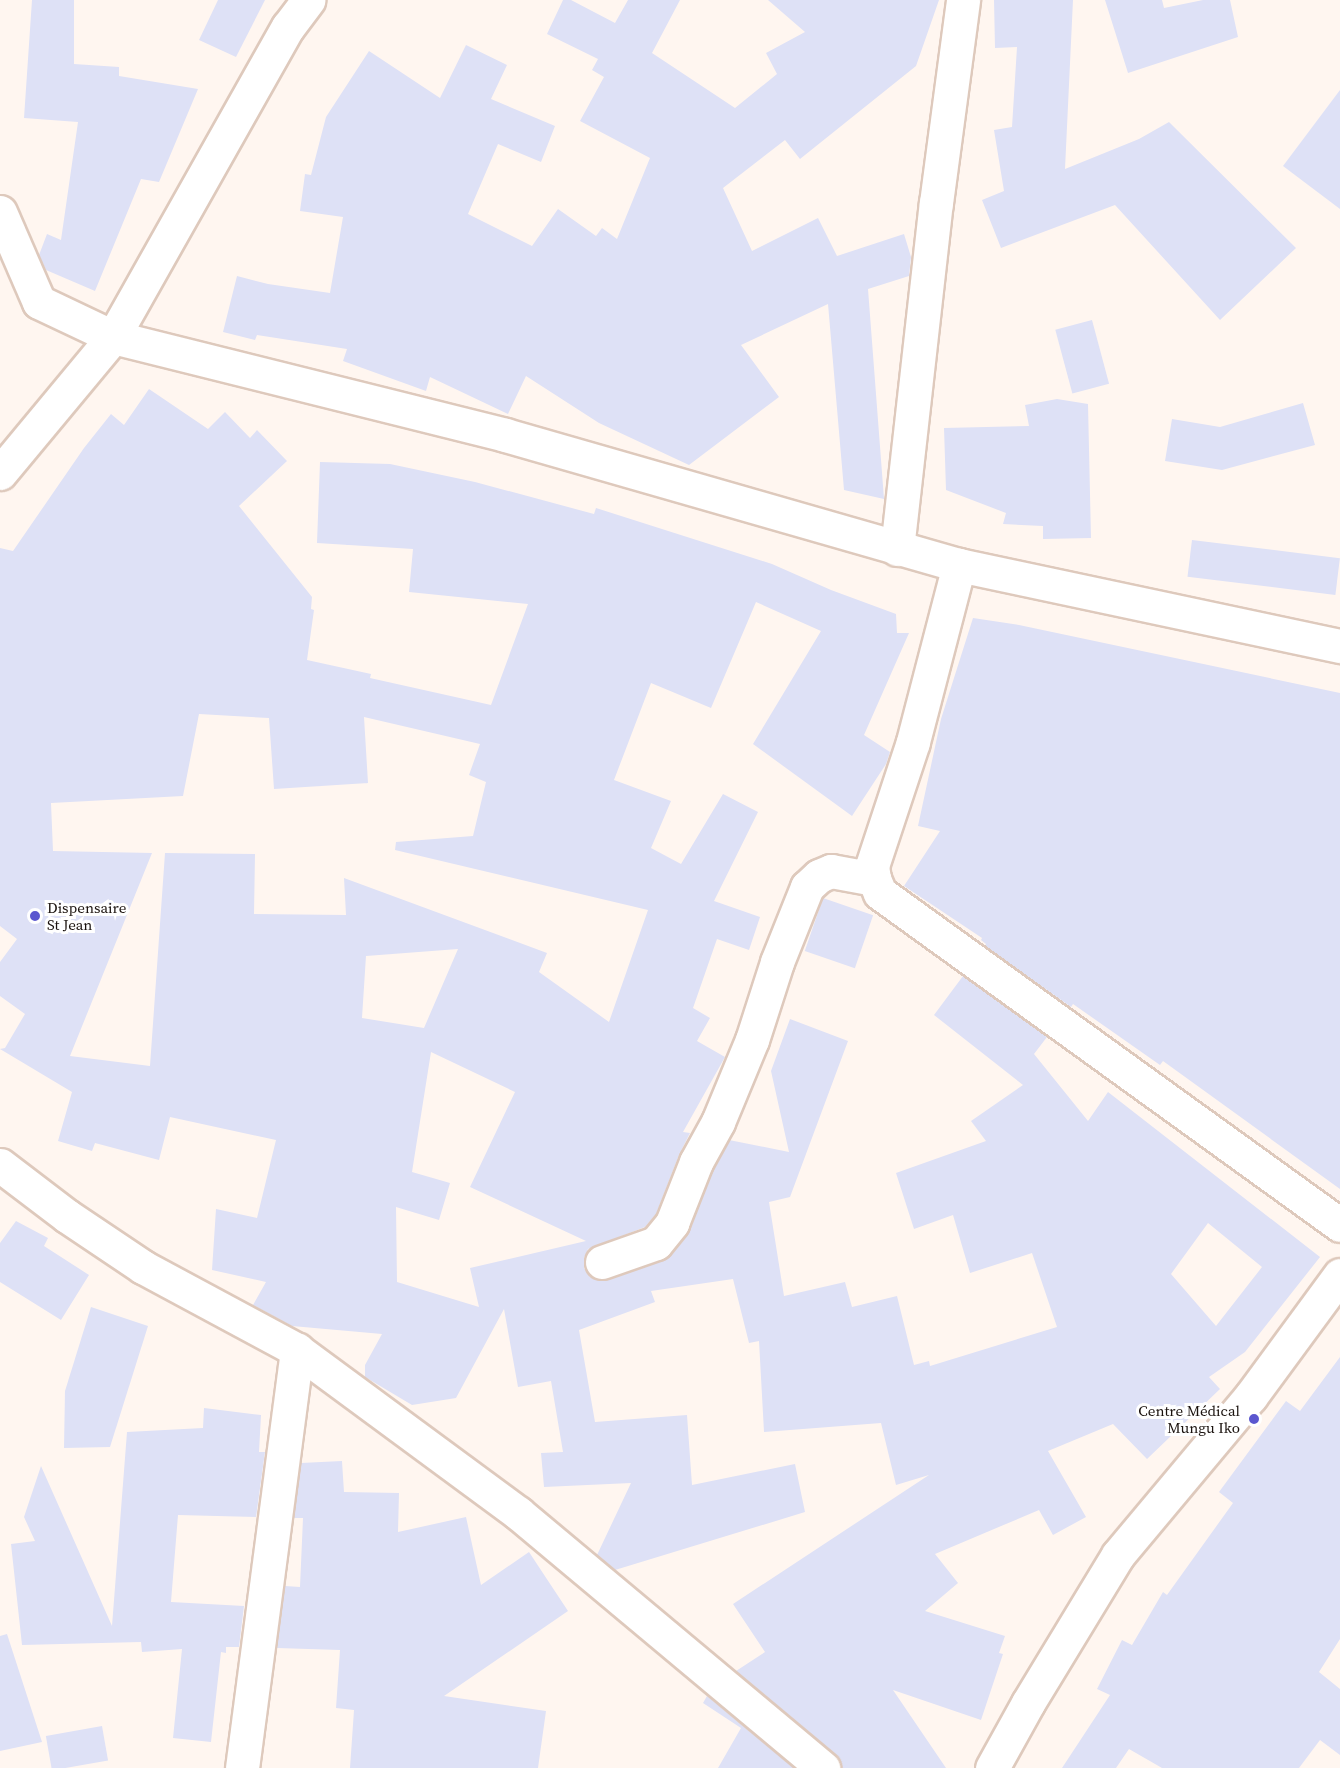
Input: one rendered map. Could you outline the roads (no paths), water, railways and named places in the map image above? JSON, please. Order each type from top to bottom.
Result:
[{"type":"street","points":[[0,473],[113,337],[288,27],[308,0]]},
{"type":"street","points":[[897,549],[936,203],[963,0]]},
{"type":"street","points":[[0,212],[39,302],[113,337],[505,435],[959,565],[1340,646]]},
{"type":"street","points":[[959,565],[913,742],[872,866],[873,879],[880,893],[1340,1225]]},
{"type":"street","points":[[602,1262],[656,1242],[672,1223],[696,1162],[718,1122],[752,1040],[777,962],[807,887],[819,876],[831,871],[873,879]]},
{"type":"street","points":[[0,1165],[67,1216],[143,1267],[297,1350],[518,1513],[823,1768]]},
{"type":"street","points":[[992,1768],[1028,1703],[1118,1555],[1251,1396],[1340,1275]]},
{"type":"street","points":[[242,1768],[297,1350]]},
{"type":"place","name":"Dispensaire St Jean","points":[[35,916]]},
{"type":"place","name":"Centre Médical Mungu Iko","points":[[1254,1419]]}]
